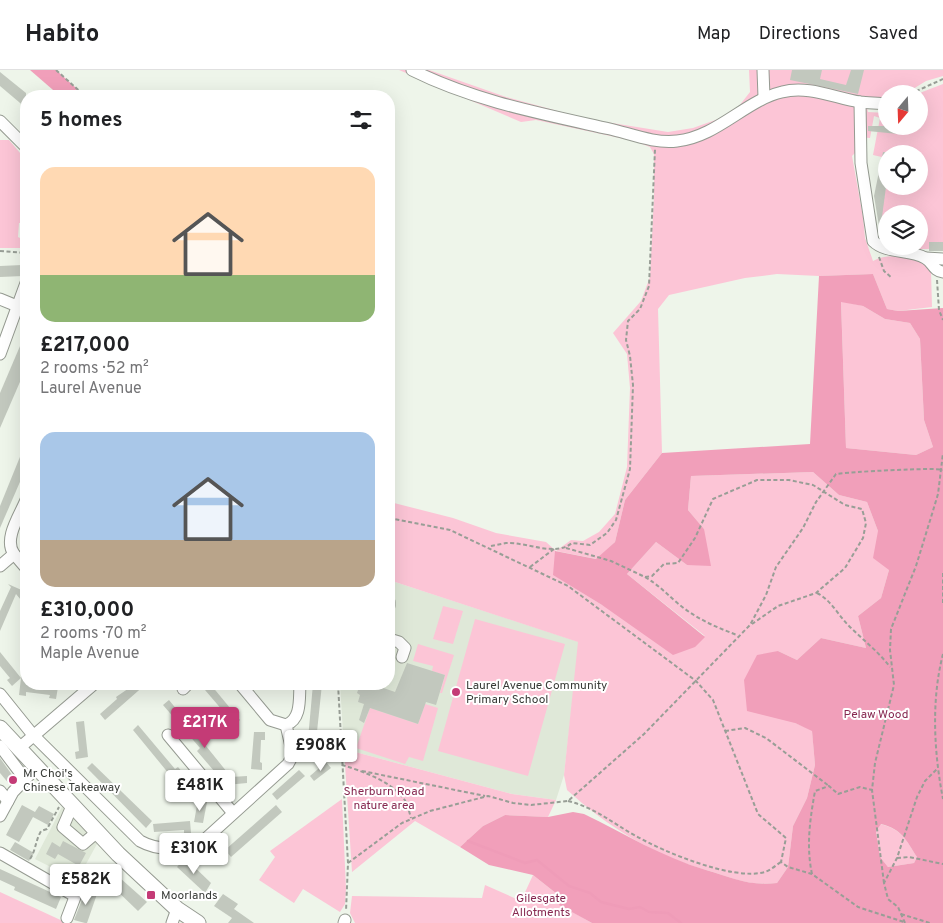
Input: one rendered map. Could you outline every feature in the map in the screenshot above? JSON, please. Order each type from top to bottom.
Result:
[{"type":"main road","points":[[0,728],[18,748],[31,774],[69,803],[175,916],[198,923]]},
{"type":"street","points":[[412,70],[472,95],[668,142],[691,139],[747,110],[764,97],[794,90],[878,103]]},
{"type":"street","points":[[763,70],[764,97]]},
{"type":"street","points":[[860,102],[861,163],[870,234],[873,241],[878,245]]},
{"type":"street","points":[[0,121],[20,141]]},
{"type":"street","points":[[913,255],[943,259]]},
{"type":"street","points":[[926,258],[940,271]]},
{"type":"street","points":[[0,354],[20,298]]},
{"type":"street","points":[[0,299],[17,306]]},
{"type":"street","points":[[20,515],[10,540],[11,549],[20,561]]},
{"type":"street","points":[[0,566],[14,554]]},
{"type":"street","points":[[395,641],[405,648],[402,657]]},
{"type":"street","points":[[18,748],[87,690]]},
{"type":"street","points":[[245,690],[270,720],[286,725],[292,723],[297,715],[299,690]]},
{"type":"street","points":[[0,694],[33,736],[140,841],[159,849],[197,844],[212,834],[288,764],[293,755],[286,725]]},
{"type":"street","points":[[168,735],[234,813]]},
{"type":"street","points":[[0,746],[31,774],[8,801],[0,816]]},
{"type":"street","points":[[0,791],[8,801]]},
{"type":"street","points":[[69,803],[63,827],[83,844],[98,832]]},
{"type":"street","points":[[0,853],[25,869],[76,896]]},
{"type":"street","points":[[67,918],[80,884]]},
{"type":"path","points":[[56,70],[78,90]]},
{"type":"path","points":[[928,86],[943,79]]},
{"type":"path","points":[[566,548],[572,543],[590,545],[607,533],[616,520],[630,470],[632,385],[630,356],[626,340],[628,321],[640,309],[649,286],[654,196],[654,154],[658,140]]},
{"type":"path","points":[[0,251],[20,253]]},
{"type":"path","points":[[880,255],[884,271],[892,278]]},
{"type":"path","points":[[940,271],[939,310],[943,320]]},
{"type":"path","points":[[905,922],[898,907],[888,899],[884,883],[872,790],[875,763],[894,685],[890,667],[892,629],[916,566],[938,494],[943,453]]},
{"type":"path","points":[[750,625],[766,595],[776,567],[803,528],[822,492],[836,474],[852,471],[940,468],[943,470]]},
{"type":"path","points":[[568,801],[603,772],[750,625],[778,606],[816,593],[846,568],[863,538],[866,523],[862,509],[845,505],[813,485],[789,480],[757,480],[713,499],[695,538],[678,563],[664,564],[652,576],[645,577]]},
{"type":"path","points":[[342,765],[362,771],[488,796],[513,803],[531,805],[568,801],[596,810],[657,848],[722,869],[744,873],[764,872],[781,862],[786,838],[758,814],[713,700],[696,681],[568,586],[489,546],[450,530],[395,519]]},
{"type":"path","points":[[489,546],[507,543],[554,549],[566,548],[611,561],[662,587],[675,601],[699,618],[737,636]]},
{"type":"path","points":[[530,567],[554,549]]},
{"type":"path","points":[[943,573],[943,605]]},
{"type":"path","points":[[816,593],[826,598],[850,626],[874,646],[890,667]]},
{"type":"path","points":[[943,654],[936,706],[937,769],[943,799]]},
{"type":"path","points":[[338,690],[349,892],[345,922]]},
{"type":"path","points":[[725,731],[745,728],[766,738],[838,794],[860,787],[872,790]]},
{"type":"path","points":[[884,883],[897,858],[915,802],[925,781],[937,769]]},
{"type":"path","points":[[362,771],[388,785],[404,799],[411,818]]},
{"type":"path","points":[[812,874],[809,857],[809,827],[815,791],[829,786]]},
{"type":"path","points":[[348,863],[411,818],[488,796]]},
{"type":"path","points":[[25,869],[34,853],[34,843],[41,830],[48,828],[60,805],[69,803]]},
{"type":"path","points":[[897,858],[910,857],[943,864]]},
{"type":"path","points":[[781,862],[788,867],[812,874],[858,907],[905,922]]},
{"type":"path","points":[[901,913],[930,923]]},
{"type":"shaded area","name":"Laurel Avenue Community Primary School","points":[[395,582],[579,642],[564,775],[556,800],[512,794],[344,749],[340,690],[395,690]]},
{"type":"shaded area","points":[[62,807],[98,842],[86,864],[106,880],[102,890],[76,880],[35,859]]},
{"type":"green space","points":[[30,70],[56,70],[78,90],[53,90]]},
{"type":"green space","points":[[399,70],[429,70],[506,97],[587,119],[668,132],[693,128],[718,119],[739,106],[750,92],[749,70],[943,70],[943,76],[920,85],[878,85],[878,104],[866,103],[868,112],[878,113],[878,117],[874,116],[870,138],[858,137],[856,152],[852,156],[865,238],[873,261],[890,256],[921,260],[931,271],[932,307],[898,311],[887,309],[873,274],[819,276],[777,274],[745,278],[669,295],[658,309],[662,453],[625,500],[615,542],[597,559],[556,551],[571,540],[583,541],[599,532],[615,514],[627,467],[630,388],[627,354],[613,333],[641,301],[650,277],[654,154],[650,147],[634,141],[536,120],[521,122]]},
{"type":"green space","points":[[943,84],[943,242],[929,242],[928,249],[928,205],[883,205],[884,195],[928,195],[928,145],[878,145],[878,156],[873,155],[878,129],[878,135],[928,135],[928,90]]},
{"type":"green space","points":[[0,140],[9,140],[20,153],[20,223],[18,237],[20,238],[20,248],[0,248]]},
{"type":"green space","name":"Pelaw Wood","points":[[873,274],[887,309],[898,311],[943,308],[943,923],[592,923],[559,905],[562,898],[533,875],[489,865],[460,847],[483,826],[505,815],[548,817],[573,812],[584,814],[659,852],[690,865],[749,882],[777,883],[788,867],[793,826],[807,798],[815,765],[812,731],[795,723],[747,711],[744,680],[757,655],[778,651],[797,660],[821,638],[866,648],[858,616],[881,598],[889,570],[873,558],[878,531],[867,502],[839,495],[813,472],[691,476],[688,510],[704,529],[711,566],[687,565],[656,542],[627,574],[705,637],[695,647],[673,655],[602,605],[553,575],[555,551],[596,559],[615,542],[625,500],[662,453],[810,444],[819,276]],"holes":[[[841,302],[863,306],[885,319],[910,323],[920,339],[924,420],[933,447],[916,455],[846,448]],[[881,824],[894,829],[903,836],[917,857],[914,863],[888,867],[880,857],[876,831]]]},
{"type":"green space","points":[[841,301],[863,306],[885,319],[910,323],[920,339],[924,420],[933,447],[916,455],[846,448]]},
{"type":"green space","points":[[813,472],[839,495],[867,502],[878,531],[889,570],[881,598],[858,616],[866,648],[821,638],[797,660],[778,651],[795,723],[812,730],[815,765],[807,798],[793,826],[788,867],[777,883],[766,884],[740,881],[686,864],[650,848],[615,828],[567,790],[564,775],[578,642],[395,582],[395,503],[453,518],[496,533],[546,542],[556,551],[554,575],[602,605],[705,636],[627,574],[656,542],[687,565],[704,529],[688,510],[691,476]]},
{"type":"green space","points":[[443,606],[463,611],[453,644],[433,639]]},
{"type":"green space","points":[[475,619],[565,644],[528,776],[438,751]]},
{"type":"green space","points":[[418,644],[454,655],[442,693],[440,693],[445,675],[432,671],[433,666],[413,661]]},
{"type":"green space","points":[[425,704],[438,708],[423,761],[409,757],[405,764],[356,748],[370,708],[418,724]]},
{"type":"green space","name":"Sherburn Road nature area","points":[[344,749],[512,794],[556,800],[548,817],[505,815],[483,826],[460,847],[415,821],[352,872]]},
{"type":"green space","points":[[342,799],[346,889],[345,904],[340,912],[303,889],[294,903],[259,880],[275,857],[270,851]]},
{"type":"green space","points":[[880,824],[894,829],[903,836],[917,857],[914,863],[888,867],[880,857],[876,830]]},
{"type":"green space","name":"Gilesgate Allotments","points":[[533,875],[562,898],[560,905],[592,923],[355,923],[350,913],[352,896],[482,898],[485,885],[521,901]]},
{"type":"green space","points":[[0,892],[67,923],[0,923]]},
{"type":"building","points":[[792,70],[822,70],[820,79],[846,85],[851,70],[864,70],[858,94],[790,80]]},
{"type":"building","points":[[0,72],[22,90],[20,90],[20,103],[0,86]]},
{"type":"building","points":[[868,126],[878,126],[878,132],[868,131]]},
{"type":"building","points":[[878,176],[878,195],[885,195],[884,205],[878,205],[878,220],[874,196]]},
{"type":"building","points":[[929,242],[943,242],[943,251],[929,251]]},
{"type":"building","points":[[20,265],[20,276],[0,277],[0,266]]},
{"type":"building","points":[[20,346],[20,382],[0,428],[0,393]]},
{"type":"building","points":[[20,457],[20,482],[0,528],[0,506]]},
{"type":"building","points":[[8,584],[20,589],[20,599],[16,594],[0,631],[0,611],[11,587]]},
{"type":"building","points":[[0,652],[20,679],[12,686],[7,680],[10,678],[0,666]]},
{"type":"building","points":[[407,663],[445,675],[436,705],[426,702],[418,724],[370,708],[364,723],[359,720],[364,704],[358,702],[360,695],[357,693],[358,690],[389,690],[395,692]]},
{"type":"building","points":[[20,686],[20,690],[58,690],[56,699],[49,698],[50,695],[26,692],[26,696],[19,695]]},
{"type":"building","points":[[126,690],[139,690],[105,720],[100,714],[117,699],[116,697]]},
{"type":"building","points":[[205,690],[215,690],[240,720],[235,725]]},
{"type":"building","points":[[312,690],[321,690],[315,751],[307,750]]},
{"type":"building","points":[[169,700],[231,777],[247,776],[247,783],[226,785],[197,751],[200,748],[163,705]]},
{"type":"building","points":[[84,721],[88,757],[76,759],[75,752],[79,751],[76,722]]},
{"type":"building","points":[[138,725],[175,769],[178,767],[199,792],[193,797],[176,779],[174,780],[133,730]]},
{"type":"building","points":[[254,732],[265,732],[265,740],[261,740],[260,762],[262,763],[262,770],[251,769]]},
{"type":"building","points":[[0,758],[15,779],[10,785],[0,773]]},
{"type":"building","points":[[326,762],[331,768],[314,781],[310,776]]},
{"type":"building","points":[[92,763],[152,821],[146,828],[87,768]]},
{"type":"building","points":[[299,770],[305,776],[277,800],[272,794]]},
{"type":"building","points":[[198,800],[207,802],[203,823],[194,822]]},
{"type":"building","points":[[22,805],[35,812],[39,806],[54,814],[48,825],[33,817],[19,842],[6,835]]},
{"type":"building","points":[[276,805],[282,812],[231,857],[225,850]]},
{"type":"building","points":[[190,821],[191,833],[184,833],[184,830],[154,832],[153,824]]},
{"type":"building","points":[[63,841],[86,853],[79,866],[58,854],[55,859],[46,854],[52,842],[60,847]]},
{"type":"building","points":[[15,842],[34,853],[29,861],[10,850]]},
{"type":"building","points":[[185,858],[211,883],[205,893],[177,867]]},
{"type":"building","points":[[0,869],[61,897],[56,909],[14,890],[15,887],[0,880]]},
{"type":"building","points":[[120,878],[147,902],[138,911],[112,886]]},
{"type":"building","points":[[87,887],[98,891],[87,923],[85,923],[74,920]]},
{"type":"building","points":[[223,894],[238,904],[234,909],[254,923],[228,923],[232,918],[214,906]]},
{"type":"waterway","points":[[468,841],[525,863],[537,860],[569,886],[590,893],[601,902],[629,909],[640,907],[649,912],[668,913],[681,923]]},
{"type":"place","name":"Laurel Avenue Community Primary School","points":[[456,692]]},
{"type":"place","name":"Mr Choi's Chinese Takeaway","points":[[13,780]]},
{"type":"place","name":"Moorlands","points":[[151,895]]}]
